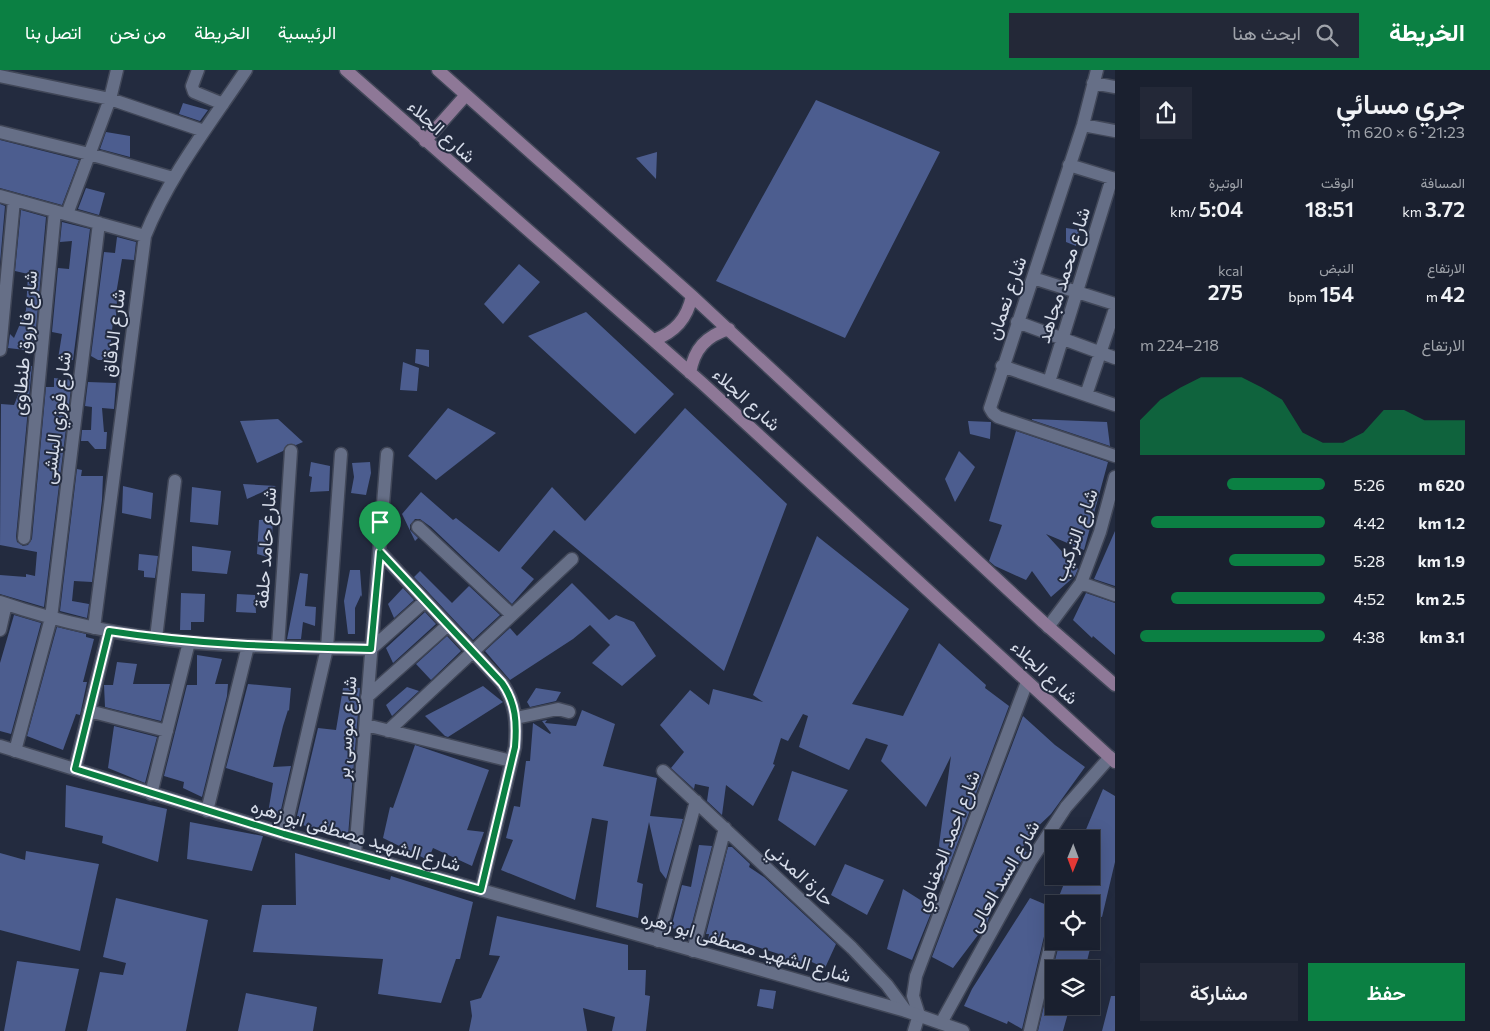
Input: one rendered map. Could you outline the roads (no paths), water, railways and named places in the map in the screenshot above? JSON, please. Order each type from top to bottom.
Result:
[{"type":"main road","name":"شارع الجلاء","points":[[346,70],[654,340],[1112,760]]},
{"type":"main road","name":"شارع الجلاء","points":[[438,70],[729,329],[1048,627],[1115,685]]},
{"type":"main road","points":[[425,141],[466,95]]},
{"type":"main road","points":[[654,340],[676,329],[690,308],[692,296]]},
{"type":"main road","points":[[690,373],[692,361],[698,349],[716,333],[729,329]]},
{"type":"street","name":"شارع فاروق طنطاوى","points":[[24,538],[61,213],[89,154],[110,99],[117,70]]},
{"type":"street","points":[[198,70],[192,88],[194,92],[223,104]]},
{"type":"street","name":"شارع الدقاق","points":[[94,628],[144,236],[155,210],[173,178],[246,70]]},
{"type":"street","name":"شارع نعمان","points":[[1097,70],[1083,125],[990,402],[990,408],[993,413],[1115,456]]},
{"type":"street","points":[[0,76],[110,99],[204,131]]},
{"type":"street","points":[[1094,83],[1115,87]]},
{"type":"street","points":[[1083,125],[1115,131]]},
{"type":"street","points":[[0,132],[89,154],[173,178]]},
{"type":"street","points":[[1069,165],[1113,179]]},
{"type":"street","name":"شارع محمد مجاهد","points":[[1050,382],[1076,293],[1113,179]]},
{"type":"street","points":[[0,196],[144,236]]},
{"type":"street","points":[[0,350],[14,200]]},
{"type":"street","name":"شارع فوزي البلشى","points":[[15,751],[51,618],[99,223]]},
{"type":"street","points":[[1033,278],[1115,304]]},
{"type":"street","points":[[1086,395],[1115,310]]},
{"type":"street","points":[[1017,322],[1115,358]]},
{"type":"street","points":[[1002,366],[1115,405]]},
{"type":"street","name":"شارع حامد حلفة","points":[[278,647],[291,451]]},
{"type":"street","points":[[284,834],[327,648],[341,454]]},
{"type":"street","name":"شارع موسى بر","points":[[355,854],[387,454]]},
{"type":"street","name":"شارع التركيب","points":[[1048,627],[1081,583],[1114,491],[1115,477]]},
{"type":"street","points":[[156,638],[175,481]]},
{"type":"street","points":[[418,527],[512,615]]},
{"type":"street","points":[[380,552],[473,651],[502,683],[509,694],[516,718],[516,740],[481,890]]},
{"type":"street","points":[[388,731],[572,558]]},
{"type":"street","points":[[1081,583],[1115,595]]},
{"type":"street","points":[[0,630],[3,603],[51,618],[94,628],[156,638],[248,646],[371,649],[425,601]]},
{"type":"street","points":[[367,697],[448,625]]},
{"type":"street","points":[[75,769],[109,631]]},
{"type":"street","points":[[151,794],[189,642]]},
{"type":"street","points":[[207,810],[248,646]]},
{"type":"street","name":"شارع احمد الحفناوي","points":[[919,1015],[913,996],[916,976],[1027,682]]},
{"type":"street","points":[[516,718],[558,709],[569,712]]},
{"type":"street","points":[[89,711],[167,731]]},
{"type":"street","points":[[366,725],[511,761]]},
{"type":"street","name":"شارع الشهيد مصطفى ابو زهره","points":[[0,746],[284,834],[906,1011],[963,1031]]},
{"type":"street","name":"شارع السد العالى","points":[[941,1023],[1030,862],[1066,807],[1112,760]]},
{"type":"street","name":"حارة المدني","points":[[663,771],[852,948],[887,985],[906,1011]]},
{"type":"street","points":[[658,941],[696,801]]},
{"type":"street","points":[[693,950],[725,828]]},
{"type":"street","points":[[1030,1031],[1049,950]]},
{"type":"street","points":[[914,1031],[919,1015]]}]
